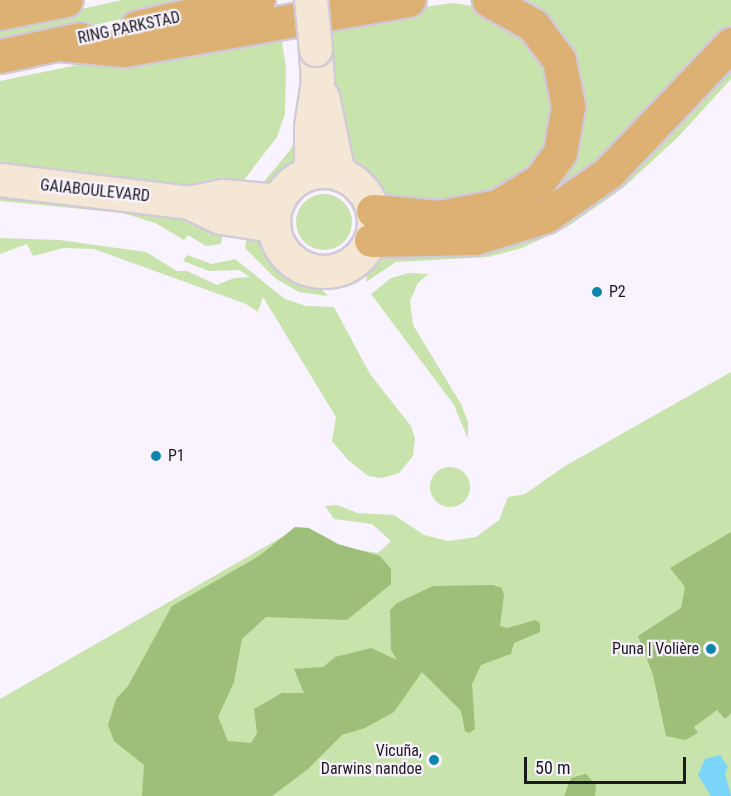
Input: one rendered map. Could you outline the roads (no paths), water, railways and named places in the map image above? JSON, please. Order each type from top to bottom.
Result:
[{"type":"highway","points":[[0,13],[66,0]]},
{"type":"highway","name":"RING PARKSTAD","points":[[0,56],[258,0]]},
{"type":"highway","points":[[59,44],[124,50],[409,0]]},
{"type":"highway","points":[[372,225],[439,217],[498,206],[540,180],[560,152],[568,106],[559,60],[533,25],[489,0]]},
{"type":"highway","points":[[372,225],[476,238],[546,216],[608,173],[731,44]]},
{"type":"main road","points":[[311,0],[318,82],[311,127],[325,174]]},
{"type":"main road","points":[[325,174],[364,192],[372,225],[353,264],[335,271],[316,272],[303,268],[283,251],[276,213],[287,188],[325,174]]},
{"type":"main road","name":"GAIABOULEVARD","points":[[0,180],[190,203],[221,218],[276,213]]},
{"type":"water","points":[[720,755],[728,767],[725,773],[731,796],[711,796],[698,775],[705,759]]},
{"type":"place","name":"P2","points":[[597,292]]},
{"type":"place","name":"P1","points":[[156,456]]},
{"type":"place","name":"Puna | Volière","points":[[711,649]]},
{"type":"place","name":"Vicuña, Darwins nandoe","points":[[434,760]]}]
